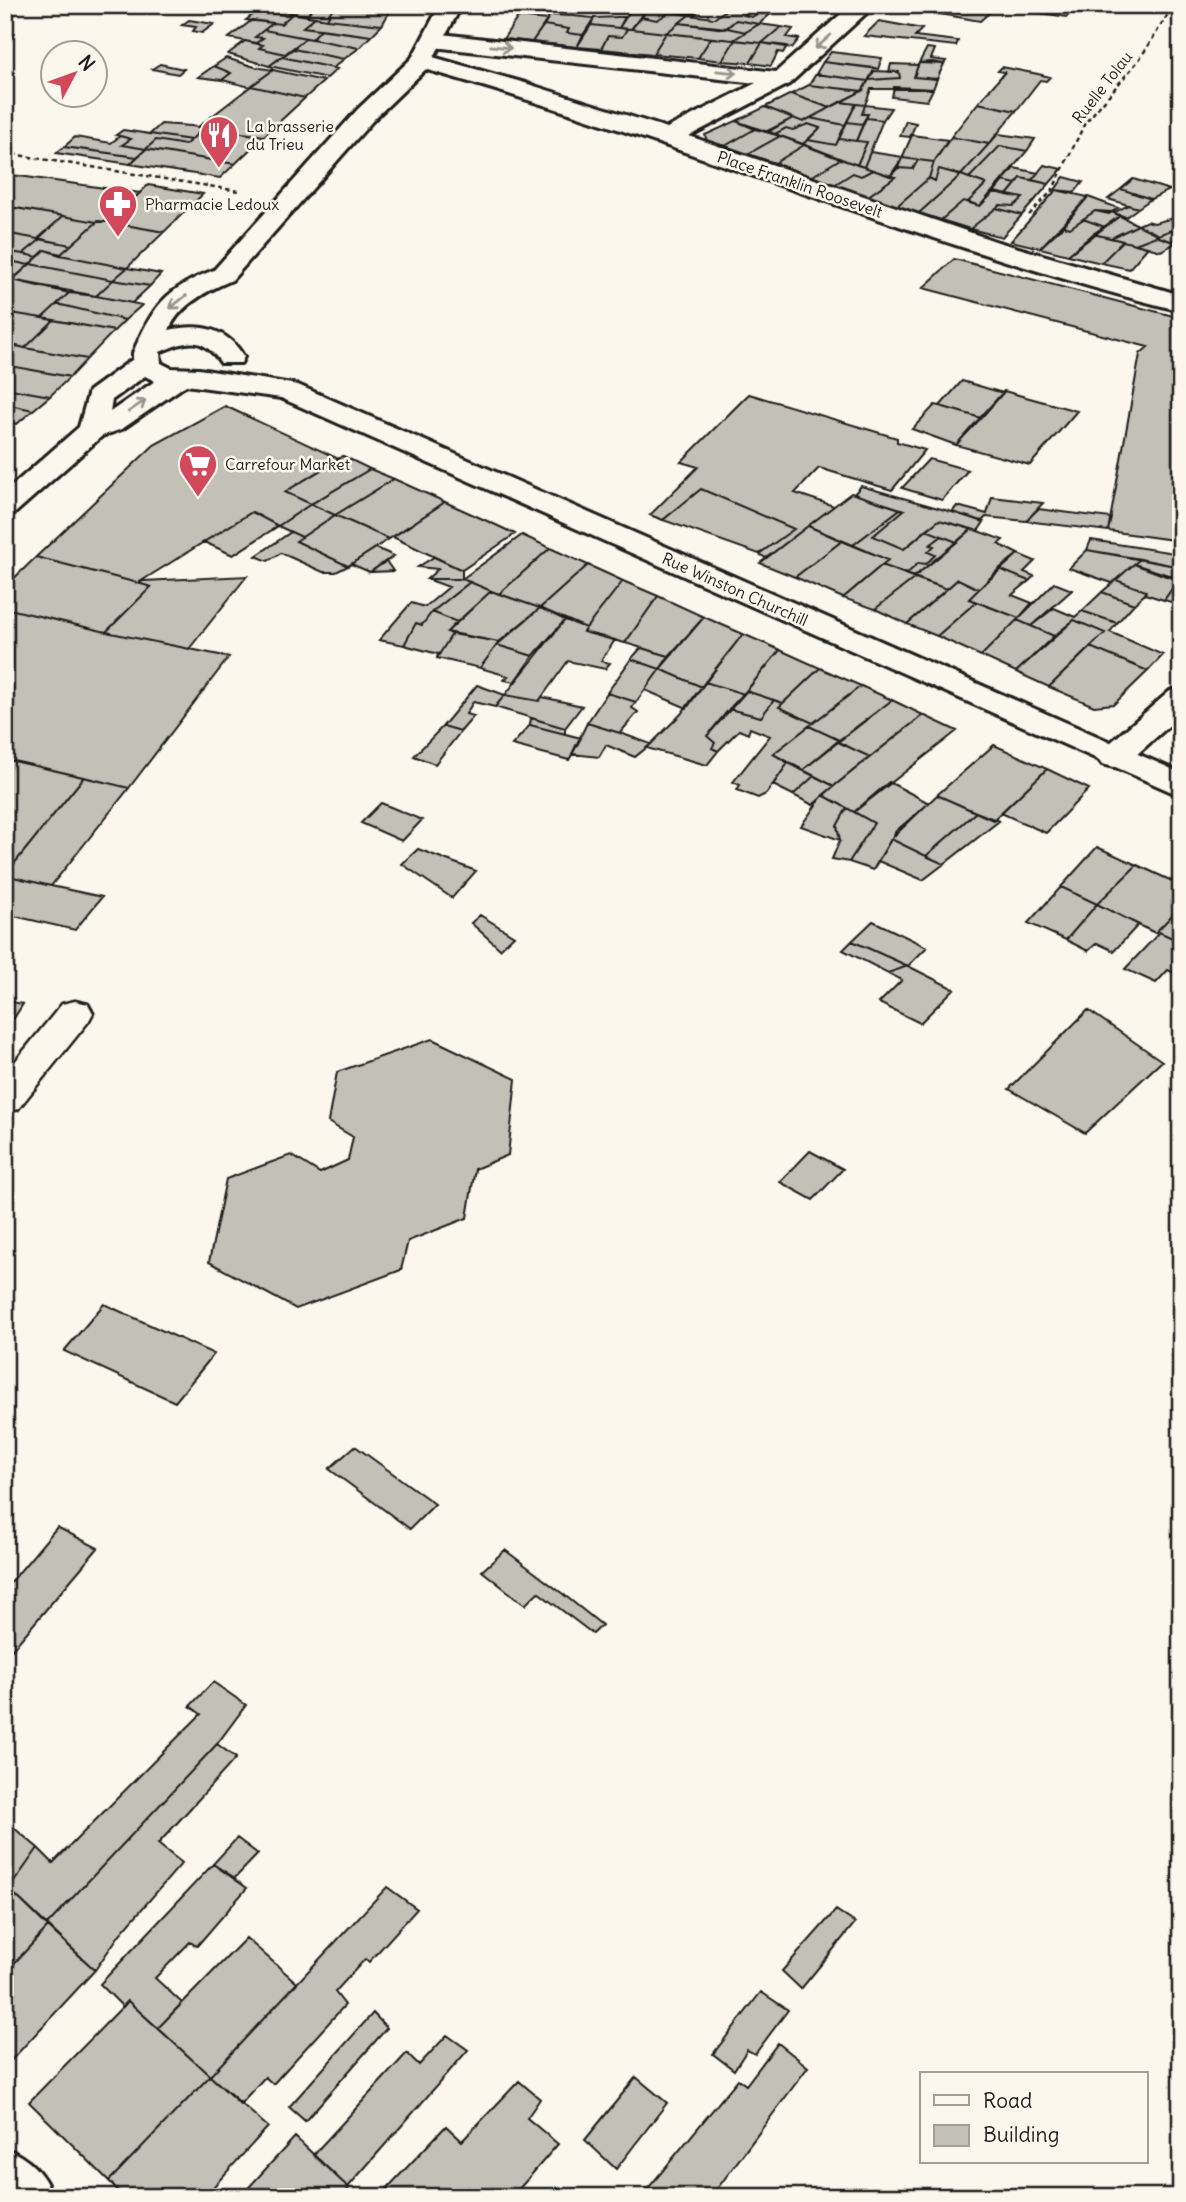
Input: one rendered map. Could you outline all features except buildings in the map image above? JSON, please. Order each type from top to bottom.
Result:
[{"type":"main road","points":[[288,391],[155,372],[149,355],[162,316],[198,285],[223,275],[366,114],[421,61],[451,5]]},
{"type":"main road","points":[[668,137],[781,79],[864,5]]},
{"type":"main road","points":[[433,40],[781,79]]},
{"type":"main road","name":"Place Franklin Roosevelt","points":[[421,61],[504,82],[931,230],[1181,303]]},
{"type":"main road","points":[[5,507],[92,430],[112,423],[189,377],[218,370],[227,290],[223,275]]},
{"type":"main road","points":[[92,430],[99,397],[149,355],[182,335],[224,328]]},
{"type":"main road","points":[[224,328],[280,376],[288,391]]},
{"type":"main road","name":"Rue Winston Churchill","points":[[288,391],[1181,786]]},
{"type":"main road","points":[[1114,757],[1181,698]]},
{"type":"main road","points":[[5,2176],[26,2197]]},
{"type":"lane","points":[[5,1100],[75,1013]]},
{"type":"path","name":"Ruelle Tolau","points":[[998,249],[1052,191],[1085,122],[1139,60],[1174,5]]},
{"type":"path","points":[[5,153],[292,199]]},
{"type":"place","name":"La brasserie du Trieu","points":[[219,169]]},
{"type":"place","name":"Pharmacie Ledoux","points":[[118,238]]},
{"type":"place","name":"Carrefour Market","points":[[198,498]]}]
